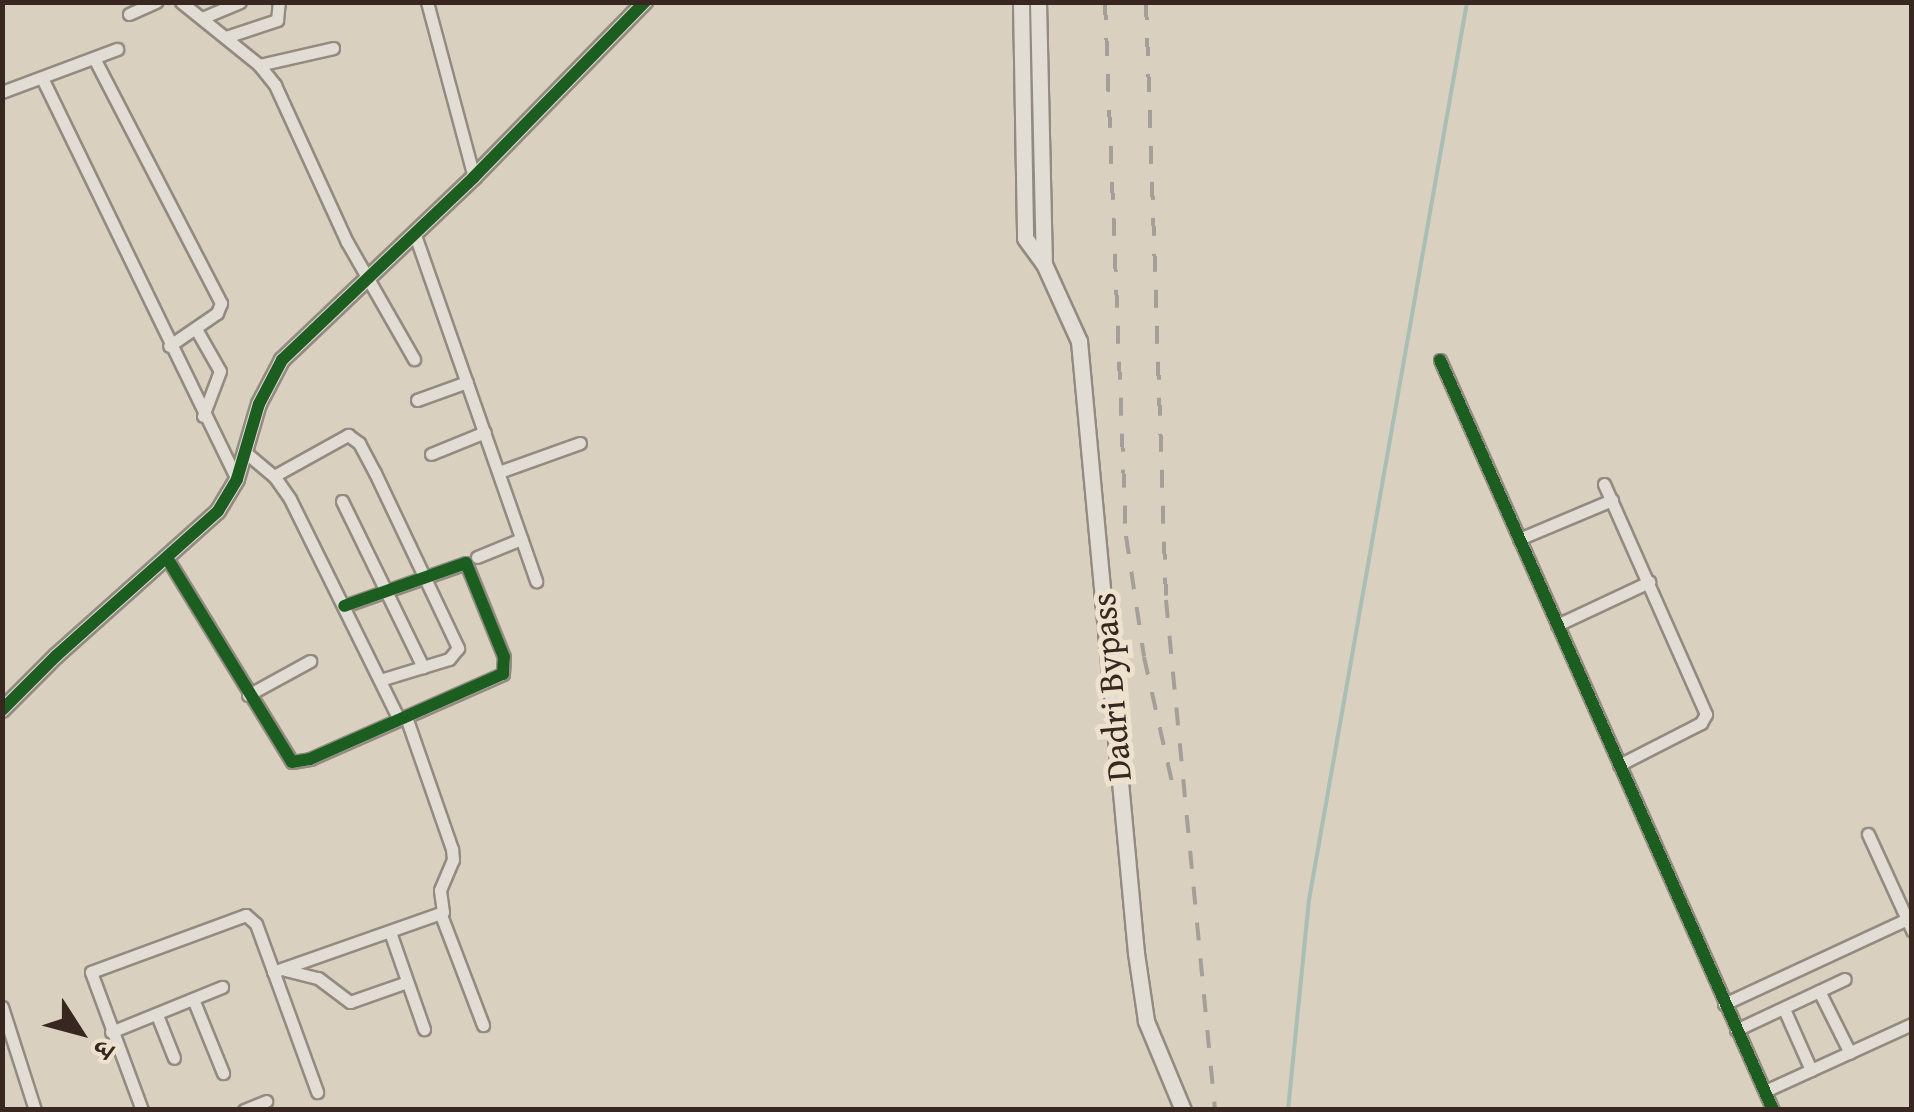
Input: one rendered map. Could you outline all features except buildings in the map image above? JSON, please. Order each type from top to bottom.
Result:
[{"type":"main road","name":"Dadri Bypass","points":[[1021,2],[1024,238],[1044,264],[1075,328],[1081,356],[1146,1021],[1183,1110]]},
{"type":"main road","name":"Dadri Bypass","points":[[1038,2],[1044,264]]},
{"type":"street","points":[[129,14],[156,2]]},
{"type":"street","points":[[182,2],[259,65],[283,96],[347,242],[414,358]]},
{"type":"street","points":[[202,18],[240,2]]},
{"type":"street","points":[[226,38],[277,20],[279,2]]},
{"type":"street","points":[[426,2],[474,177]]},
{"type":"street","points":[[2,710],[218,511],[237,479],[268,380],[282,360],[474,177],[645,2]]},
{"type":"street","points":[[259,65],[333,48]]},
{"type":"street","points":[[2,92],[43,80],[117,49]]},
{"type":"street","points":[[95,60],[220,299],[217,313],[170,346]]},
{"type":"street","points":[[43,80],[237,479]]},
{"type":"street","points":[[415,235],[536,582]]},
{"type":"street","points":[[196,329],[220,370],[204,416]]},
{"type":"street","points":[[1440,360],[1774,1110]]},
{"type":"street","points":[[418,400],[467,382]]},
{"type":"street","points":[[431,454],[485,432]]},
{"type":"street","points":[[274,476],[342,437],[354,437],[458,648],[454,656],[380,680]]},
{"type":"street","points":[[499,472],[580,443]]},
{"type":"street","points":[[245,452],[274,476],[402,718],[454,855],[441,888],[441,915],[483,1025]]},
{"type":"street","points":[[1604,484],[1650,582],[1705,719],[1619,765]]},
{"type":"street","points":[[1519,539],[1612,500]]},
{"type":"street","points":[[342,501],[423,667]]},
{"type":"street","points":[[476,557],[521,538]]},
{"type":"street","points":[[167,558],[282,752],[295,763],[500,678],[505,669],[466,563],[344,606]]},
{"type":"street","points":[[1557,625],[1650,582]]},
{"type":"street","points":[[248,695],[310,662]]},
{"type":"street","points":[[1724,1004],[1909,924],[1868,834]]},
{"type":"street","points":[[142,1110],[91,980],[93,968],[246,915],[256,924],[276,971],[316,1092]]},
{"type":"street","points":[[276,971],[441,915]]},
{"type":"street","points":[[390,932],[424,1030]]},
{"type":"street","points":[[276,971],[318,978],[347,1002],[407,982]]},
{"type":"street","points":[[1736,1030],[1845,979]]},
{"type":"street","points":[[111,1032],[222,987]]},
{"type":"street","points":[[1820,991],[1850,1053]]},
{"type":"street","points":[[193,1000],[222,1073]]},
{"type":"street","points":[[2,1006],[36,1110]]},
{"type":"street","points":[[1784,1009],[1811,1070]]},
{"type":"street","points":[[156,1015],[174,1058]]},
{"type":"street","points":[[1764,1091],[1912,1024]]},
{"type":"street","points":[[244,1110],[266,1101]]},
{"type":"waterway","points":[[1288,1110],[1309,900],[1467,2]]},
{"type":"railway","points":[[1105,2],[1126,536],[1144,657],[1173,787]]},
{"type":"railway","points":[[1146,2],[1166,600],[1215,1110]]},
{"type":"cycle path","points":[[2,710],[56,656],[218,511],[237,479],[259,404],[282,360],[474,177],[645,2]]},
{"type":"cycle path","points":[[1440,360],[1773,1110]]},
{"type":"cycle path","points":[[167,558],[292,762],[310,759],[503,674],[504,657],[466,563],[344,606]]}]
